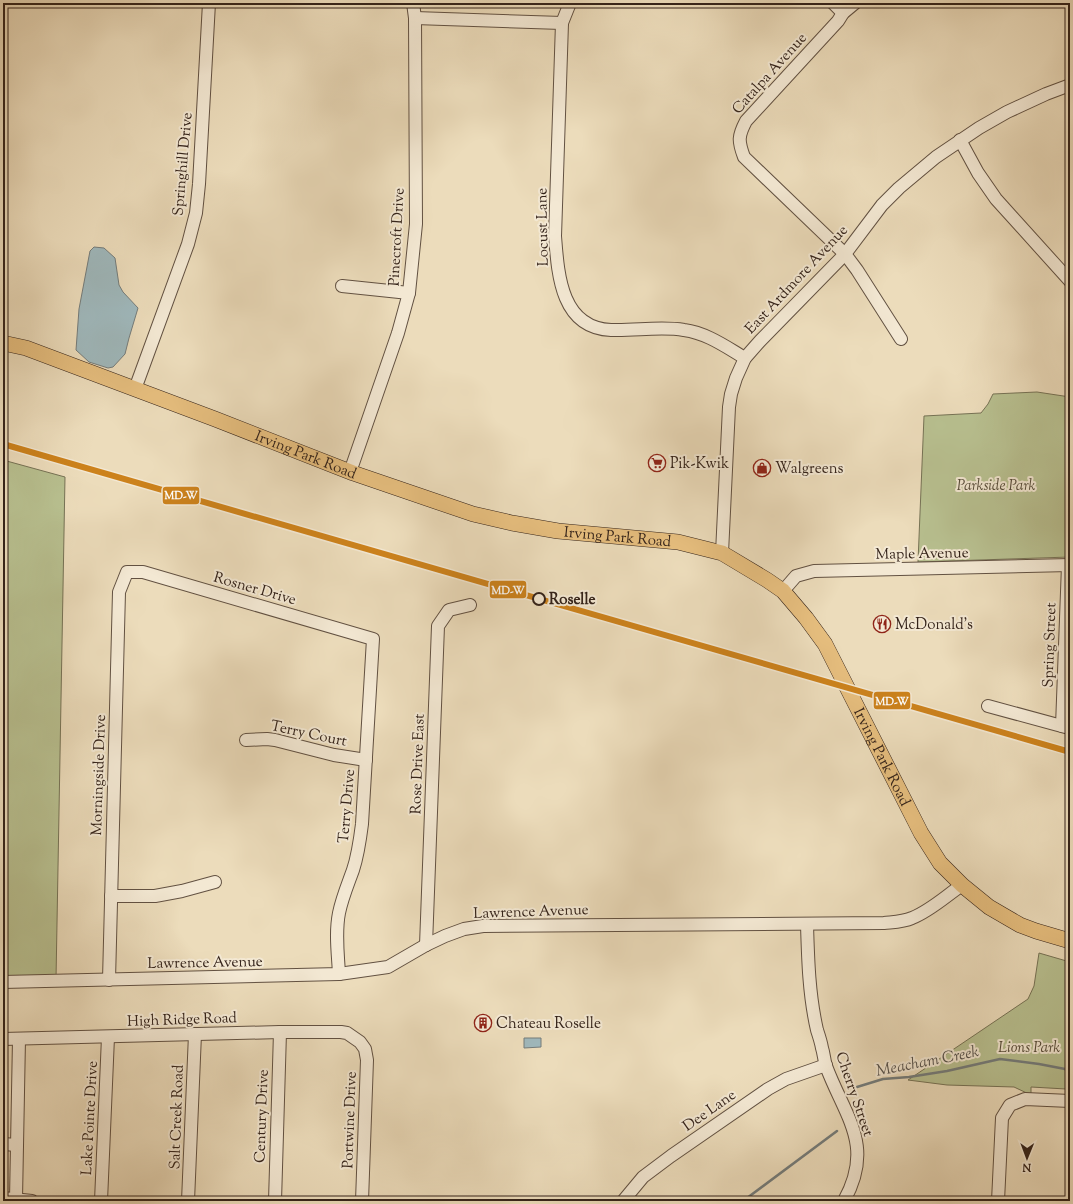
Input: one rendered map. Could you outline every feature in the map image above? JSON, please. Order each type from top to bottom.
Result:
[{"type":"main road","name":"Irving Park Road","points":[[3,343],[26,348],[215,419],[350,472],[473,514],[558,531],[678,542],[722,553],[783,591],[806,618],[825,644],[925,838],[940,863],[962,885],[989,907],[1013,921],[1036,931],[1070,941]]},
{"type":"street","name":"Springhill Drive","points":[[135,390],[188,244],[196,213],[210,3]]},
{"type":"street","name":"Pinecroft Drive","points":[[350,472],[398,333],[409,293],[416,224],[415,18],[413,3]]},
{"type":"street","name":"Locust Lane","points":[[570,3],[562,23],[555,236],[557,265],[567,303],[578,318],[592,326],[609,330],[686,330],[711,339],[745,358]]},
{"type":"street","points":[[834,3],[843,12]]},
{"type":"street","name":"Catalpa Avenue","points":[[855,3],[843,12],[838,20],[752,113],[740,130],[740,145],[744,157],[845,254],[865,282],[901,340]]},
{"type":"street","points":[[415,18],[562,23]]},
{"type":"street","name":"East Ardmore Avenue","points":[[722,553],[729,407],[736,378],[745,358],[845,254],[882,205],[899,188],[936,157],[960,140],[1007,112],[1070,85]]},
{"type":"street","points":[[960,140],[978,173],[996,199],[1070,281]]},
{"type":"street","points":[[342,286],[409,293]]},
{"type":"street","name":"Maple Avenue","points":[[783,591],[796,576],[814,571],[1069,565]]},
{"type":"street","name":"Spring Street","points":[[1066,727],[1069,565]]},
{"type":"street","name":"Rosner Drive","points":[[127,572],[143,572],[373,639]]},
{"type":"street","name":"Morningside Drive","points":[[109,980],[120,592],[127,572]]},
{"type":"street","name":"Rose Drive East","points":[[426,945],[438,626],[449,610],[470,605]]},
{"type":"street","name":"Terry Drive","points":[[339,974],[337,926],[342,902],[354,868],[360,844],[373,639]]},
{"type":"street","points":[[988,706],[1066,727]]},
{"type":"street","name":"Terry Court","points":[[246,740],[275,740],[334,755],[366,760]]},
{"type":"street","points":[[111,896],[155,896],[182,891],[215,882]]},
{"type":"street","name":"Lawrence Avenue","points":[[3,982],[339,974],[388,967],[445,936],[464,929],[483,926],[899,922],[924,912],[962,885]]},
{"type":"street","name":"Cherry Street","points":[[807,924],[809,976],[813,1008],[826,1065],[851,1121],[857,1141],[858,1157],[853,1183],[844,1201]]},
{"type":"street","name":"High Ridge Road","points":[[3,1039],[280,1032],[342,1032],[347,1033],[360,1042]]},
{"type":"street","name":"Century Drive","points":[[275,1201],[280,1032]]},
{"type":"street","name":"Salt Creek Road","points":[[188,1201],[195,1034]]},
{"type":"street","name":"Lake Pointe Drive","points":[[101,1201],[108,1037]]},
{"type":"street","points":[[16,1199],[19,1039]]},
{"type":"street","name":"Portwine Drive","points":[[360,1042],[367,1060],[362,1201]]},
{"type":"street","name":"Dee Lane","points":[[623,1201],[643,1177],[768,1089],[792,1076],[826,1065]]},
{"type":"street","points":[[998,1201],[1002,1118],[1010,1105],[1025,1099],[1070,1101]]},
{"type":"street","points":[[3,1144],[18,1145]]},
{"type":"street","points":[[3,1198],[32,1201]]},
{"type":"green space","name":"Parkside Park","points":[[1037,392],[1070,397],[1070,557],[918,562],[924,416],[981,413],[993,394]]},
{"type":"green space","points":[[3,460],[65,477],[56,979],[3,978]]},
{"type":"green space","name":"Lions Park","points":[[1039,953],[1070,962],[1070,1101],[1065,1100],[1066,1089],[1031,1087],[1031,1095],[1014,1087],[947,1085],[908,1080],[1028,999],[1034,986]]},
{"type":"water","points":[[94,247],[104,248],[115,258],[119,285],[123,292],[138,308],[125,354],[113,367],[108,368],[89,362],[76,350],[79,309],[90,251]]},
{"type":"water","points":[[524,1038],[541,1038],[541,1047],[524,1048]]},
{"type":"waterway","name":"Meacham Creek","points":[[857,1087],[883,1079],[909,1077],[947,1071],[1000,1059],[1065,1069],[1070,1074]]},
{"type":"waterway","name":"Meacham Creek","points":[[743,1201],[837,1131]]},
{"type":"transit line","name":"MD-W","points":[[3,444],[1070,752]]},
{"type":"place","name":"Pik-Kwik","points":[[657,463]]},
{"type":"place","name":"Walgreens","points":[[762,468]]},
{"type":"place","name":"Roselle","points":[[539,599]]},
{"type":"place","name":"McDonald's","points":[[882,624]]},
{"type":"place","name":"Chateau Roselle","points":[[483,1023]]}]
